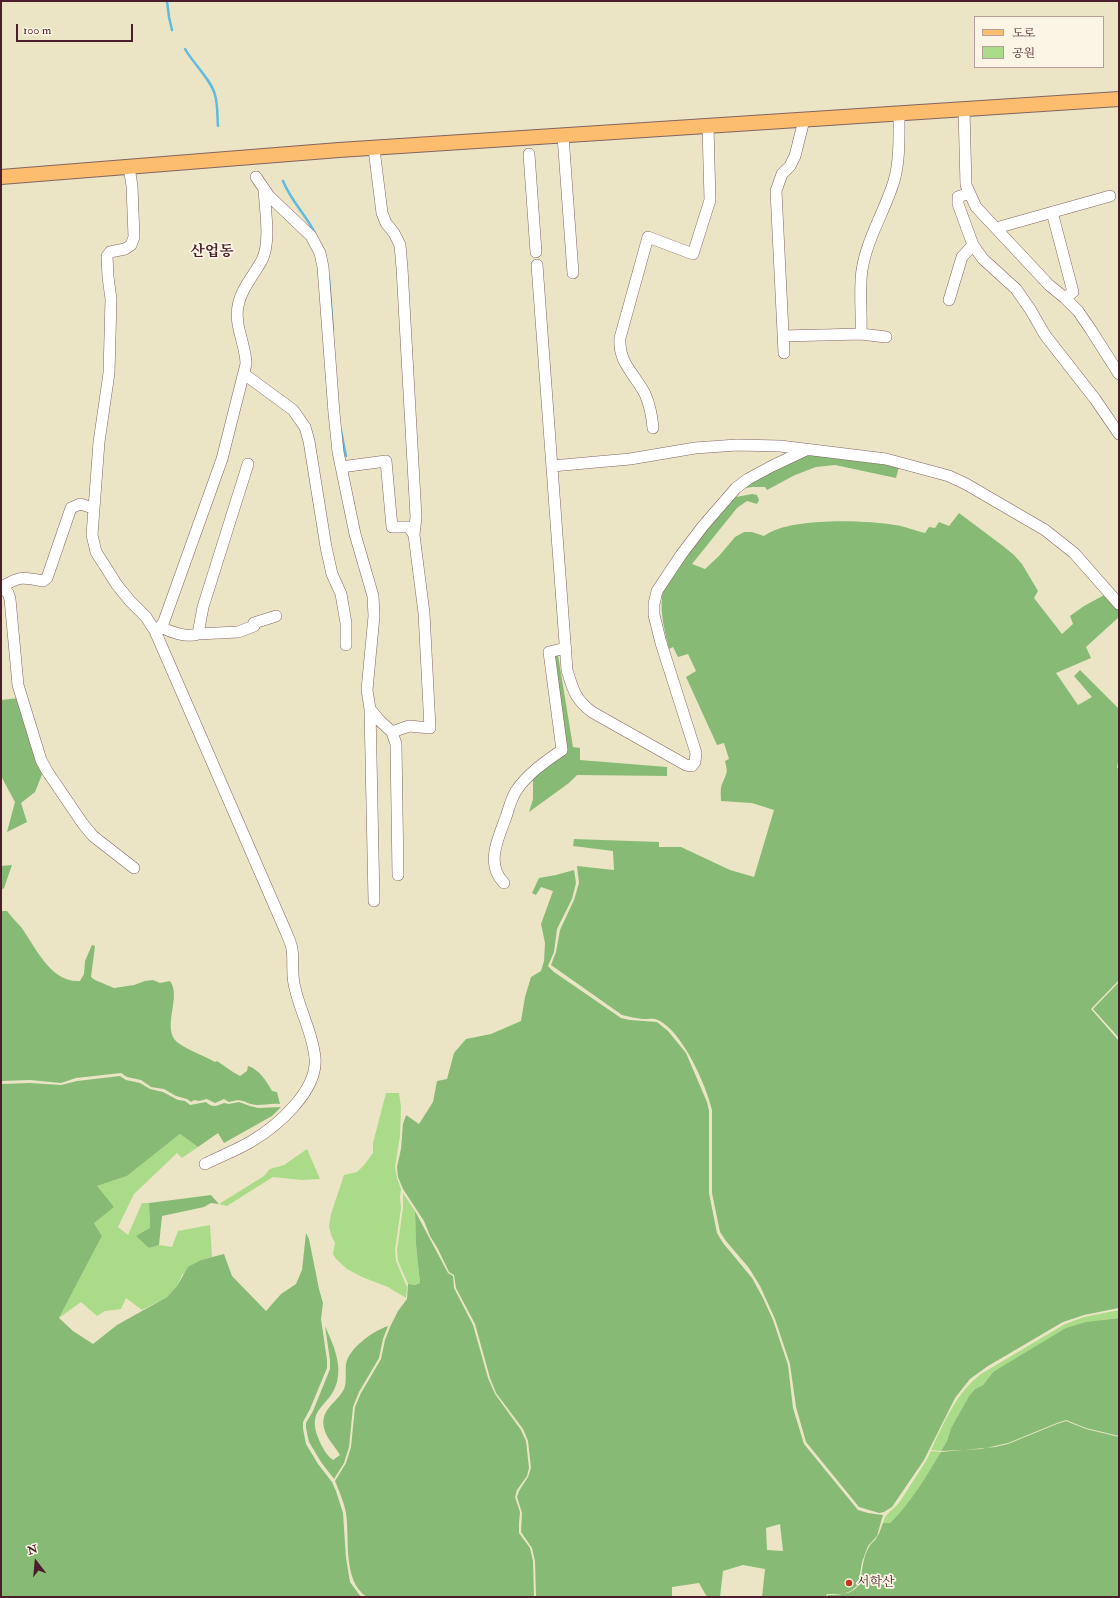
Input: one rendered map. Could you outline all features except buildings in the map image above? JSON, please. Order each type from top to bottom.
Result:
[{"type":"main road","points":[[1,177],[374,149],[1119,99]]},
{"type":"street","points":[[964,109],[966,185],[976,207],[1049,285],[1078,311],[1092,330],[1119,374]]},
{"type":"street","points":[[861,334],[862,271],[873,233],[894,180],[898,157],[899,114]]},
{"type":"street","points":[[784,353],[776,191],[782,174],[790,166],[795,156],[804,120]]},
{"type":"street","points":[[653,428],[652,412],[645,394],[622,360],[619,347],[620,338],[648,237],[693,254],[710,200],[708,127]]},
{"type":"street","points":[[563,136],[573,273]]},
{"type":"street","points":[[374,149],[382,213],[386,223],[394,233],[400,245],[416,517],[414,535],[424,614],[430,728],[409,726],[392,732]]},
{"type":"street","points":[[529,154],[536,252]]},
{"type":"street","points":[[129,167],[132,186],[134,237],[131,245],[125,249],[110,252],[107,256],[111,299],[109,373],[99,442],[92,535],[96,552],[117,584],[130,601],[158,630],[292,948],[292,978],[313,1044],[315,1060],[313,1075],[308,1087],[288,1112],[263,1134],[205,1164]]},
{"type":"street","points":[[256,177],[269,196],[311,236],[320,253],[323,267],[334,413],[341,467],[355,534],[373,596],[374,616],[367,690],[370,709],[374,902]]},
{"type":"street","points":[[158,630],[167,614],[222,460],[244,374],[246,358],[239,333],[238,308],[242,295],[263,258],[266,226],[264,188]]},
{"type":"street","points":[[969,193],[958,197],[958,204],[973,245],[983,259],[1016,289],[1030,309],[1044,335],[1095,399],[1119,434]]},
{"type":"street","points":[[996,228],[1110,196]]},
{"type":"street","points":[[1052,212],[1073,292],[1065,298]]},
{"type":"street","points":[[949,300],[962,257],[973,245]]},
{"type":"street","points":[[537,265],[568,670],[571,683],[581,703],[592,712],[686,765],[692,766],[695,762],[696,753],[661,643],[654,615],[654,604],[657,591],[681,555],[707,521],[736,488],[760,472],[806,450]]},
{"type":"street","points":[[783,336],[861,334],[886,337]]},
{"type":"street","points":[[244,374],[293,410],[305,427],[309,441],[326,547],[332,574],[341,594],[346,623],[346,645]]},
{"type":"street","points":[[552,466],[630,460],[717,446],[758,445],[780,446],[886,459],[949,476],[966,484],[1050,534],[1074,553],[1119,604]]},
{"type":"street","points":[[341,467],[386,461],[392,527],[409,527],[414,535]]},
{"type":"street","points":[[198,634],[203,607],[248,464]]},
{"type":"street","points":[[93,508],[80,504],[71,508],[47,578],[44,581],[26,578],[15,579],[2,587],[8,593],[10,600],[18,685],[41,760],[83,824],[93,836],[134,868]]},
{"type":"street","points":[[158,630],[167,630],[192,636],[198,634],[238,632],[254,626],[254,622],[276,616]]},
{"type":"street","points":[[504,883],[495,872],[494,852],[512,798],[525,779],[562,750],[549,652],[566,648]]},
{"type":"street","points":[[370,709],[392,732],[396,744],[398,875]]},
{"type":"green space","points":[[817,454],[859,459],[899,467],[896,478],[835,465],[816,467],[795,475],[767,490],[765,487],[740,489],[767,473],[788,463]]},
{"type":"green space","points":[[752,494],[757,495],[759,500],[757,504],[747,501],[737,508],[692,564],[705,569],[719,556],[735,537],[744,532],[752,532],[764,536],[776,530],[791,526],[809,523],[847,521],[882,523],[925,533],[929,527],[935,528],[939,522],[949,526],[959,513],[1003,546],[1022,564],[1038,591],[1034,598],[1062,634],[1073,624],[1070,616],[1084,606],[1106,594],[1119,609],[1119,617],[1086,647],[1091,658],[1056,673],[1078,705],[1092,697],[1074,676],[1080,670],[1119,709],[1119,755],[1117,768],[1119,769],[1119,980],[1091,1009],[1119,1041],[1119,1308],[1084,1315],[1063,1322],[988,1366],[970,1379],[955,1398],[924,1460],[892,1507],[879,1513],[859,1507],[806,1442],[796,1407],[790,1364],[775,1319],[760,1286],[749,1268],[720,1232],[712,1193],[712,1110],[705,1087],[692,1060],[676,1036],[667,1026],[658,1020],[622,1015],[551,965],[556,952],[560,930],[574,900],[579,883],[577,866],[614,870],[613,851],[573,846],[574,839],[659,842],[659,847],[681,847],[730,870],[754,877],[774,810],[752,803],[721,801],[721,786],[726,773],[725,761],[729,759],[724,743],[717,745],[686,677],[696,671],[688,654],[678,657],[673,647],[669,649],[663,623],[662,610],[662,597],[671,577],[690,549],[727,501],[736,497]]},
{"type":"green space","points":[[558,655],[573,747],[580,748],[580,760],[667,767],[667,776],[577,775],[569,783],[529,812],[533,799],[533,776],[564,752],[553,656]]},
{"type":"green space","points":[[19,698],[43,772],[35,792],[21,803],[27,822],[7,832],[15,802],[1,776],[1,700]]},
{"type":"green space","points":[[12,865],[4,888],[1,890],[1,866]]},
{"type":"green space","points":[[574,870],[576,883],[572,899],[557,929],[554,952],[548,966],[554,972],[621,1018],[657,1022],[668,1031],[686,1053],[707,1102],[709,1111],[709,1193],[717,1233],[723,1243],[752,1278],[773,1320],[788,1365],[793,1408],[804,1444],[858,1510],[883,1515],[877,1536],[868,1546],[862,1562],[858,1585],[851,1591],[843,1594],[827,1594],[826,1597],[762,1597],[765,1569],[743,1565],[723,1571],[720,1597],[707,1597],[699,1583],[672,1587],[672,1597],[536,1597],[535,1561],[532,1548],[521,1532],[522,1513],[517,1497],[528,1477],[531,1468],[528,1441],[523,1429],[496,1393],[490,1378],[475,1324],[456,1288],[454,1275],[449,1272],[430,1236],[424,1221],[403,1189],[398,1177],[397,1167],[401,1149],[403,1124],[406,1115],[419,1124],[433,1102],[437,1081],[447,1079],[454,1053],[466,1039],[491,1034],[521,1021],[525,997],[531,977],[541,971],[544,961],[545,943],[541,924],[553,891],[541,887],[536,895],[532,893],[539,878]],"holes":[[[780,1524],[783,1551],[767,1550],[766,1528]]]},
{"type":"green space","points":[[1,911],[7,911],[21,927],[38,953],[52,970],[69,980],[80,981],[84,974],[85,961],[92,945],[95,946],[91,977],[95,980],[114,988],[153,980],[160,983],[170,981],[174,995],[171,1029],[177,1042],[215,1062],[217,1061],[240,1076],[247,1071],[248,1066],[256,1070],[272,1091],[277,1092],[280,1104],[257,1105],[241,1100],[229,1102],[224,1099],[215,1103],[207,1099],[199,1101],[194,1100],[191,1102],[164,1089],[151,1087],[141,1080],[127,1077],[121,1073],[76,1078],[61,1083],[30,1080],[1,1081]]},
{"type":"green space","points":[[1119,982],[1119,1038],[1093,1009]]},
{"type":"green space","points":[[120,1076],[126,1080],[140,1083],[150,1089],[163,1092],[178,1100],[185,1101],[190,1105],[206,1102],[215,1106],[224,1103],[229,1104],[239,1102],[258,1108],[281,1107],[272,1116],[224,1143],[218,1133],[198,1147],[180,1134],[127,1176],[97,1186],[114,1207],[94,1223],[102,1236],[59,1318],[73,1331],[93,1344],[117,1325],[167,1297],[177,1286],[188,1267],[201,1260],[224,1254],[232,1276],[266,1311],[281,1294],[296,1284],[302,1270],[306,1233],[309,1239],[323,1303],[321,1319],[327,1368],[303,1422],[303,1429],[306,1444],[318,1464],[332,1482],[336,1491],[343,1513],[346,1558],[350,1582],[361,1597],[1,1597],[1,1084],[30,1083],[61,1085],[77,1081]]},
{"type":"green space","points":[[386,1093],[399,1093],[401,1107],[400,1136],[395,1167],[401,1189],[401,1208],[395,1250],[396,1261],[407,1287],[406,1298],[388,1287],[362,1277],[347,1269],[336,1259],[333,1254],[335,1243],[329,1226],[331,1214],[344,1175],[357,1172],[373,1153],[373,1143]]},
{"type":"green space","points":[[180,1134],[198,1147],[182,1158],[177,1153],[134,1194],[118,1227],[128,1235],[142,1203],[149,1203],[150,1229],[148,1248],[159,1245],[172,1247],[178,1231],[210,1225],[212,1257],[201,1260],[182,1275],[177,1286],[167,1297],[142,1310],[126,1298],[121,1309],[105,1311],[97,1316],[81,1302],[59,1318],[102,1236],[94,1223],[97,1186],[127,1176]]},
{"type":"green space","points":[[307,1149],[320,1179],[302,1180],[273,1177],[227,1206],[219,1204],[264,1176],[270,1169],[284,1165]]},
{"type":"green space","points":[[403,1193],[415,1211],[416,1245],[420,1283],[415,1285],[408,1284],[398,1261],[397,1250],[403,1208]]},
{"type":"green space","points":[[211,1195],[219,1204],[211,1203],[204,1207],[162,1216],[159,1245],[149,1248],[136,1236],[150,1228],[149,1203]]},
{"type":"green space","points":[[415,1211],[448,1273],[453,1276],[454,1288],[473,1325],[488,1378],[495,1394],[521,1430],[526,1441],[529,1468],[527,1476],[517,1490],[515,1497],[520,1512],[519,1533],[530,1548],[533,1561],[534,1597],[367,1597],[359,1590],[350,1570],[346,1513],[335,1481],[346,1463],[351,1447],[355,1407],[361,1393],[381,1359],[385,1340],[390,1327],[398,1311],[407,1299],[408,1284],[415,1285],[420,1283],[416,1245]]},
{"type":"green space","points":[[1119,1310],[1119,1318],[1101,1320],[1018,1358],[993,1372],[983,1385],[975,1389],[969,1396],[951,1428],[947,1441],[941,1451],[931,1450],[946,1419],[958,1399],[964,1390],[981,1374],[1065,1324],[1084,1317]]},
{"type":"green space","points":[[1119,1318],[1119,1436],[1086,1428],[1066,1420],[1008,1443],[981,1449],[941,1451],[947,1441],[951,1428],[969,1396],[975,1389],[983,1385],[993,1372],[1066,1328],[1086,1322]]},
{"type":"green space","points":[[325,1326],[338,1361],[338,1375],[334,1391],[317,1414],[315,1429],[320,1443],[333,1460],[340,1455],[324,1428],[324,1416],[344,1389],[346,1364],[352,1352],[362,1341],[382,1328],[388,1326],[383,1339],[379,1358],[359,1392],[353,1407],[349,1447],[344,1463],[334,1479],[321,1462],[309,1442],[306,1428],[306,1423],[313,1411],[330,1369]]},
{"type":"green space","points":[[1066,1421],[1086,1429],[1119,1437],[1119,1597],[828,1597],[828,1595],[842,1594],[852,1591],[857,1587],[860,1581],[865,1557],[883,1523],[890,1523],[905,1507],[941,1452],[995,1447],[1008,1444]]},
{"type":"green space","points":[[931,1451],[941,1452],[918,1489],[905,1507],[890,1523],[883,1523],[888,1514],[899,1503]]},
{"type":"waterway","points":[[167,1],[172,30]]},
{"type":"waterway","points":[[185,49],[213,90],[217,103],[218,126]]},
{"type":"waterway","points":[[283,181],[290,195],[315,233]]},
{"type":"waterway","points":[[329,278],[333,331]]},
{"type":"waterway","points":[[341,431],[346,456]]},
{"type":"place","name":"서학산","points":[[849,1583]]},
{"type":"district","name":"산업동","points":[[212,253]]}]
